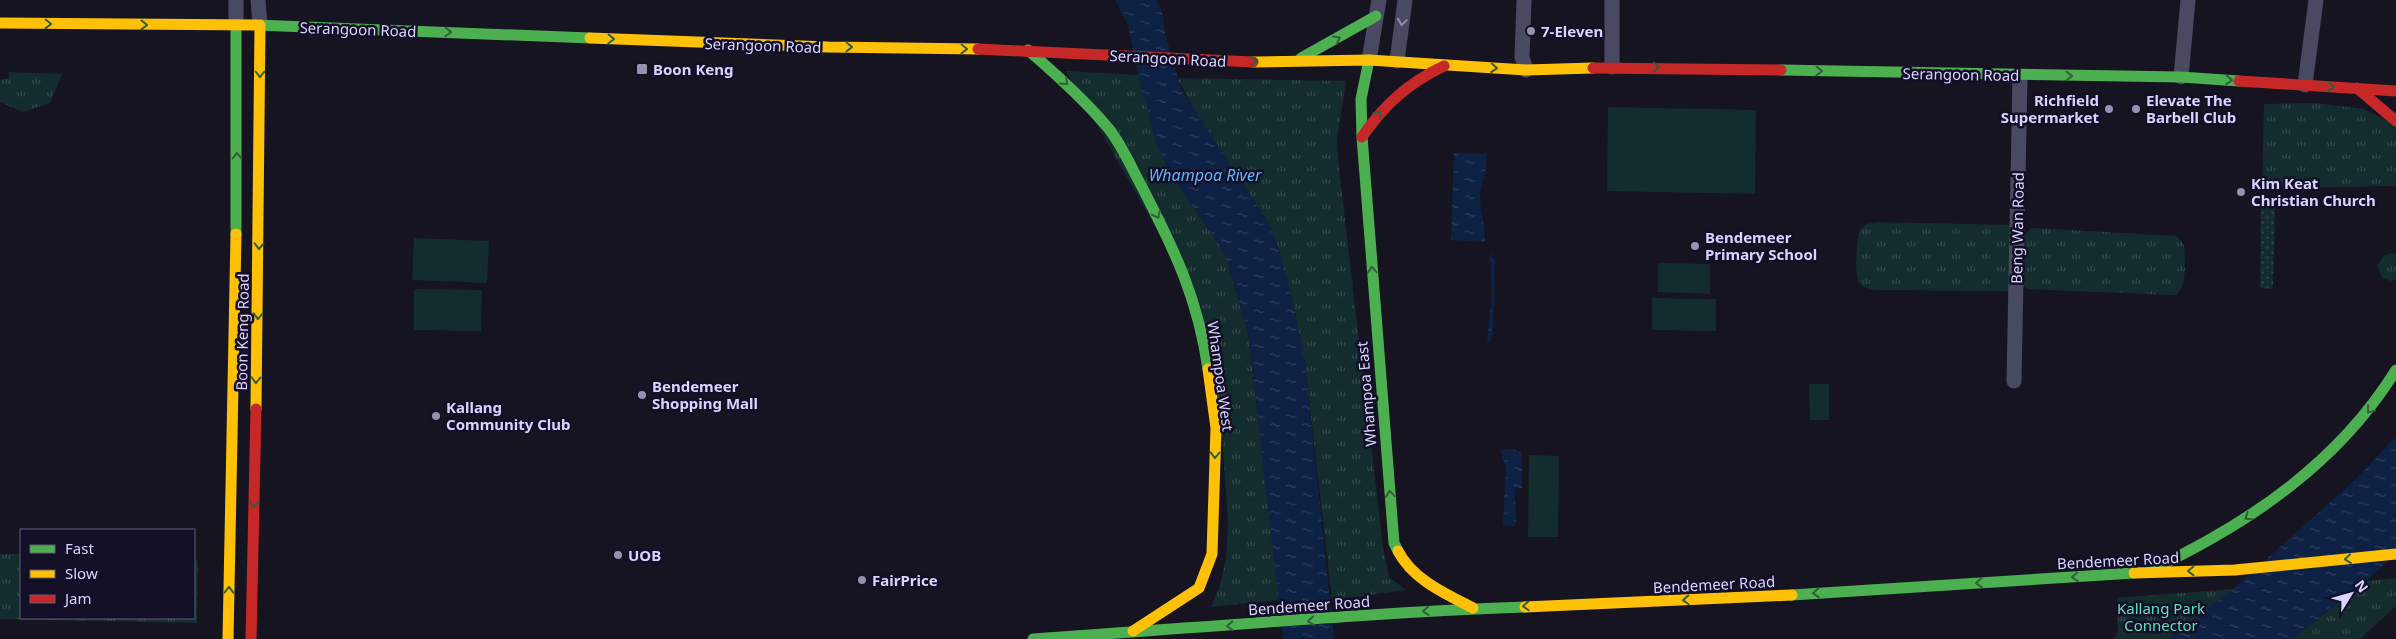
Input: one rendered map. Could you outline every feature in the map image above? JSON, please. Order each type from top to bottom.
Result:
[{"type":"main road","points":[[1297,60],[1376,16]]},
{"type":"main road","name":"Serangoon Road","points":[[0,23],[260,25],[828,47],[1028,50],[1235,62],[1369,60],[1526,70],[1612,67],[2020,76],[2181,77],[2396,91]]},
{"type":"main road","name":"Boon Keng Road","points":[[228,639],[237,205],[236,25]]},
{"type":"main road","name":"Boon Keng Road","points":[[251,639],[258,306],[260,25]]},
{"type":"main road","name":"Whampoa West","points":[[1028,50],[1065,82],[1087,105],[1110,130],[1122,149],[1175,250],[1188,284],[1204,344],[1216,428],[1212,554],[1199,588],[1132,632]]},
{"type":"main road","name":"Whampoa East","points":[[1369,60],[1362,99],[1362,137],[1394,542],[1406,564],[1423,579],[1475,609]]},
{"type":"main road","points":[[1362,137],[1373,119],[1397,93],[1414,80],[1445,65]]},
{"type":"main road","points":[[2357,88],[2396,121]]},
{"type":"main road","points":[[2146,572],[2178,558],[2243,522],[2310,470],[2358,426],[2396,370]]},
{"type":"main road","name":"Bendemeer Road","points":[[1033,639],[1475,609],[1764,597],[2146,572],[2235,570],[2396,554]]},
{"type":"street","points":[[236,0],[236,25]]},
{"type":"street","points":[[258,0],[260,25]]},
{"type":"street","points":[[1369,60],[1379,0]]},
{"type":"street","points":[[1396,61],[1405,0]]},
{"type":"street","points":[[1524,0],[1522,57],[1526,70]]},
{"type":"street","points":[[1612,0],[1612,67]]},
{"type":"street","points":[[2181,77],[2188,0]]},
{"type":"street","points":[[2305,85],[2316,0]]},
{"type":"street","name":"Beng Wan Road","points":[[2014,381],[2020,76]]},
{"type":"green space","points":[[1066,71],[1139,75],[1157,145],[1172,176],[1224,252],[1248,332],[1279,600],[1211,607],[1220,585],[1226,558],[1228,523],[1222,433],[1198,301]]},
{"type":"green space","points":[[9,72],[62,74],[50,103],[23,112],[0,102],[0,79],[9,79]]},
{"type":"green space","points":[[1177,78],[1346,81],[1337,141],[1339,168],[1383,547],[1389,577],[1406,590],[1332,600],[1305,363],[1293,303],[1277,243],[1266,219],[1202,123]]},
{"type":"green space","points":[[2316,103],[2364,109],[2396,125],[2396,186],[2262,188],[2264,104]]},
{"type":"green space","points":[[1608,107],[1756,110],[1755,194],[1607,191]]},
{"type":"green space","points":[[2261,208],[2275,208],[2273,289],[2260,288]]},
{"type":"green space","points":[[1877,222],[2011,225],[2010,291],[1874,290],[1863,286],[1858,280],[1857,274],[1857,241],[1863,226]]},
{"type":"green space","points":[[2031,228],[2177,236],[2184,245],[2185,273],[2182,287],[2174,295],[2027,289],[2019,281],[2022,237]]},
{"type":"green space","points":[[414,238],[489,241],[487,283],[412,280]]},
{"type":"green space","points":[[2396,254],[2396,280],[2391,281],[2383,278],[2377,266],[2384,255]]},
{"type":"green space","points":[[1658,263],[1710,264],[1710,294],[1658,292]]},
{"type":"green space","points":[[414,289],[482,290],[481,331],[414,330]]},
{"type":"green space","points":[[1652,298],[1716,299],[1716,331],[1652,330]]},
{"type":"green space","points":[[1809,384],[1829,384],[1829,420],[1810,420]]},
{"type":"green space","points":[[1529,455],[1559,456],[1558,537],[1528,537]]},
{"type":"green space","points":[[0,554],[20,554],[20,619],[195,619],[195,560],[198,561],[197,623],[0,619]]},
{"type":"green space","points":[[2396,578],[2396,606],[2360,639],[2292,639],[2366,581]]},
{"type":"green space","name":"Kallang Park Connector","points":[[2233,589],[2169,639],[2114,639],[2118,631],[2117,598]]},
{"type":"water","name":"Whampoa River","points":[[1115,0],[1156,0],[1162,11],[1165,33],[1181,89],[1266,219],[1277,243],[1293,303],[1305,363],[1334,639],[1283,639],[1248,332],[1224,252],[1172,176],[1157,145],[1141,87],[1128,25]]},
{"type":"water","points":[[1454,153],[1486,154],[1487,161],[1480,198],[1485,242],[1451,240]]},
{"type":"water","points":[[1490,252],[1495,261],[1493,333],[1490,342],[1487,342],[1492,296]]},
{"type":"water","points":[[2396,436],[2396,553],[2366,581],[2292,639],[2169,639],[2233,589],[2355,480]]},
{"type":"water","points":[[1500,449],[1512,449],[1522,453],[1522,488],[1515,488],[1516,526],[1503,525],[1506,468]]},
{"type":"traffic: fast","points":[[1301,58],[1376,16]]},
{"type":"traffic: fast","points":[[236,25],[236,234]]},
{"type":"traffic: fast","points":[[256,25],[590,38]]},
{"type":"traffic: fast","points":[[1028,50],[1090,108],[1109,129],[1123,151],[1155,212],[1184,276],[1198,320],[1208,369]]},
{"type":"traffic: fast","points":[[1369,60],[1361,99],[1362,137],[1394,543],[1398,551]]},
{"type":"traffic: fast","points":[[1781,70],[2181,77],[2239,81]]},
{"type":"traffic: fast","points":[[2155,568],[2225,531],[2290,486],[2320,461],[2348,433],[2373,403],[2396,370]]},
{"type":"traffic: fast","points":[[1792,595],[2134,573]]},
{"type":"traffic: fast","points":[[1033,639],[1340,617],[1525,607]]},
{"type":"traffic: slow","points":[[0,23],[256,25]]},
{"type":"traffic: slow","points":[[256,409],[260,25]]},
{"type":"traffic: slow","points":[[590,38],[828,47],[978,49]]},
{"type":"traffic: slow","points":[[1253,62],[1369,60],[1526,70],[1593,68]]},
{"type":"traffic: slow","points":[[228,639],[236,234]]},
{"type":"traffic: slow","points":[[1133,631],[1199,588],[1212,554],[1216,428],[1208,369]]},
{"type":"traffic: slow","points":[[1398,551],[1404,561],[1421,578],[1473,608]]},
{"type":"traffic: slow","points":[[2134,573],[2235,570],[2396,554]]},
{"type":"traffic: slow","points":[[1525,607],[1792,595]]},
{"type":"traffic: jam","points":[[978,49],[1253,62]]},
{"type":"traffic: jam","points":[[1362,137],[1388,105],[1408,87],[1444,66]]},
{"type":"traffic: jam","points":[[1593,68],[1781,70]]},
{"type":"traffic: jam","points":[[2239,81],[2396,91]]},
{"type":"traffic: jam","points":[[2357,88],[2396,121]]},
{"type":"traffic: jam","points":[[251,639],[256,409]]},
{"type":"place","name":"7-Eleven","points":[[1531,31]]},
{"type":"place","name":"Boon Keng","points":[[642,69]]},
{"type":"place","name":"Richfield Supermarket","points":[[2109,109]]},
{"type":"place","name":"Elevate The Barbell Club","points":[[2136,109]]},
{"type":"place","name":"Kim Keat Christian Church","points":[[2241,192]]},
{"type":"place","name":"Bendemeer Primary School","points":[[1695,246]]},
{"type":"place","name":"Bendemeer Shopping Mall","points":[[642,395]]},
{"type":"place","name":"Kallang Community Club","points":[[436,416]]},
{"type":"place","name":"UOB","points":[[618,555]]},
{"type":"place","name":"FairPrice","points":[[862,580]]}]
